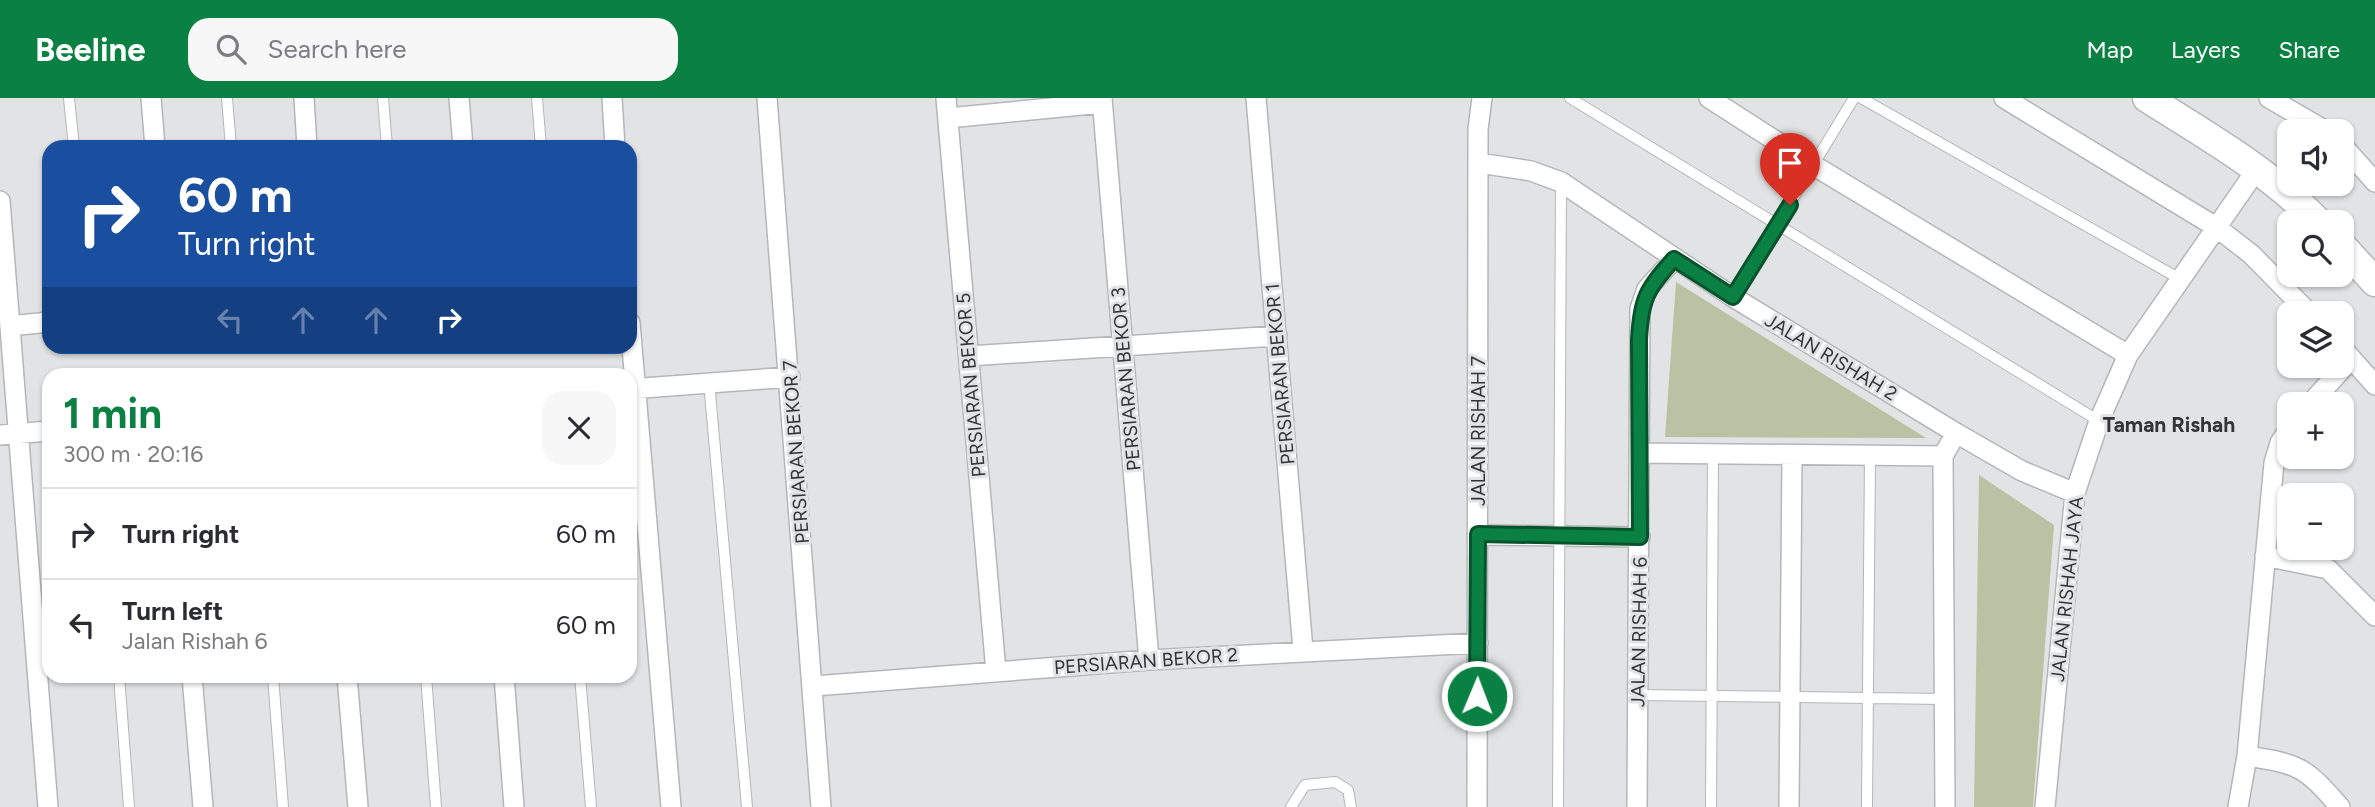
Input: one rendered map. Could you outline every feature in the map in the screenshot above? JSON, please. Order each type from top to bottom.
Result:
[{"type":"main road","points":[[2147,98],[2256,169],[2306,210]]},
{"type":"main road","points":[[2354,259],[2375,282]]},
{"type":"street","points":[[150,98],[154,140]]},
{"type":"street","points":[[304,98],[307,140]]},
{"type":"street","points":[[459,98],[462,140]]},
{"type":"street","points":[[612,98],[615,140]]},
{"type":"street","name":"PERSIARAN BEKOR 7","points":[[767,98],[814,686],[821,807]]},
{"type":"street","name":"PERSIARAN BEKOR 5","points":[[946,98],[996,672]]},
{"type":"street","name":"PERSIARAN BEKOR 1","points":[[1256,98],[1303,650]]},
{"type":"street","name":"JALAN RISHAH 7","points":[[1477,807],[1479,163],[1482,98]]},
{"type":"street","points":[[1709,98],[2128,355]]},
{"type":"street","points":[[2004,98],[2216,227],[2251,254],[2297,301]]},
{"type":"street","points":[[2269,98],[2305,119]]},
{"type":"street","points":[[948,118],[1102,100]]},
{"type":"street","name":"PERSIARAN BEKOR 3","points":[[1102,100],[1149,660]]},
{"type":"street","points":[[2354,158],[2375,182]]},
{"type":"street","name":"JALAN RISHAH 2","points":[[1479,163],[1531,171],[1562,182],[1733,297],[1956,433],[2022,471],[2075,493]]},
{"type":"street","name":"JALAN RISHAH JAYA","points":[[2045,807],[2075,493],[2099,421],[2128,355],[2256,169]]},
{"type":"street","points":[[0,201],[10,326],[9,434],[48,807]]},
{"type":"street","name":"JALAN RISHAH 6","points":[[1637,807],[1640,309],[1647,289],[1674,259]]},
{"type":"street","points":[[10,326],[42,323]]},
{"type":"street","points":[[969,356],[1277,336]]},
{"type":"street","points":[[2354,362],[2375,385]]},
{"type":"street","points":[[637,388],[790,377]]},
{"type":"street","points":[[9,434],[42,432]]},
{"type":"street","points":[[637,432],[671,807]]},
{"type":"street","points":[[1945,807],[1943,456],[1956,433]]},
{"type":"street","points":[[1640,453],[1943,456]]},
{"type":"street","points":[[2238,807],[2247,756],[2277,453]]},
{"type":"street","points":[[1789,807],[1792,456]]},
{"type":"street","points":[[1478,534],[1640,537]]},
{"type":"street","points":[[2265,556],[2328,569],[2375,616]]},
{"type":"street","name":"PERSIARAN BEKOR 2","points":[[814,686],[1303,650],[1478,643]]},
{"type":"street","points":[[193,683],[203,807]]},
{"type":"street","points":[[349,683],[358,807]]},
{"type":"street","points":[[505,683],[514,807]]},
{"type":"street","points":[[2247,756],[2289,762],[2302,767],[2340,807]]},
{"type":"lane","points":[[69,98],[73,140]]},
{"type":"lane","points":[[227,98],[230,140]]},
{"type":"lane","points":[[383,98],[386,140]]},
{"type":"lane","points":[[537,98],[540,140]]},
{"type":"lane","points":[[1570,98],[2099,421]]},
{"type":"lane","points":[[1733,297],[1854,98]]},
{"type":"lane","points":[[1861,98],[2180,279]]},
{"type":"lane","points":[[1558,807],[1562,182]]},
{"type":"lane","points":[[709,382],[747,807]]},
{"type":"lane","points":[[1711,807],[1713,455]]},
{"type":"lane","points":[[1867,807],[1870,456]]},
{"type":"lane","points":[[120,683],[129,807]]},
{"type":"lane","points":[[274,683],[283,807]]},
{"type":"lane","points":[[427,683],[436,807]]},
{"type":"lane","points":[[581,683],[590,807]]},
{"type":"lane","points":[[1639,695],[1944,699]]},
{"type":"lane","points":[[1290,807],[1305,785],[1335,782],[1348,790],[1351,807]]},
{"type":"green space","points":[[1676,282],[1926,438],[1665,437]]},
{"type":"green space","points":[[1979,475],[2054,525],[2033,807],[1974,807]]},
{"type":"district","name":"Taman Rishah","points":[[2169,424]]},
{"type":"route","points":[[1477,696],[1478,534],[1640,537],[1639,340],[1640,309],[1647,289],[1674,259],[1733,297],[1790,205]]}]
